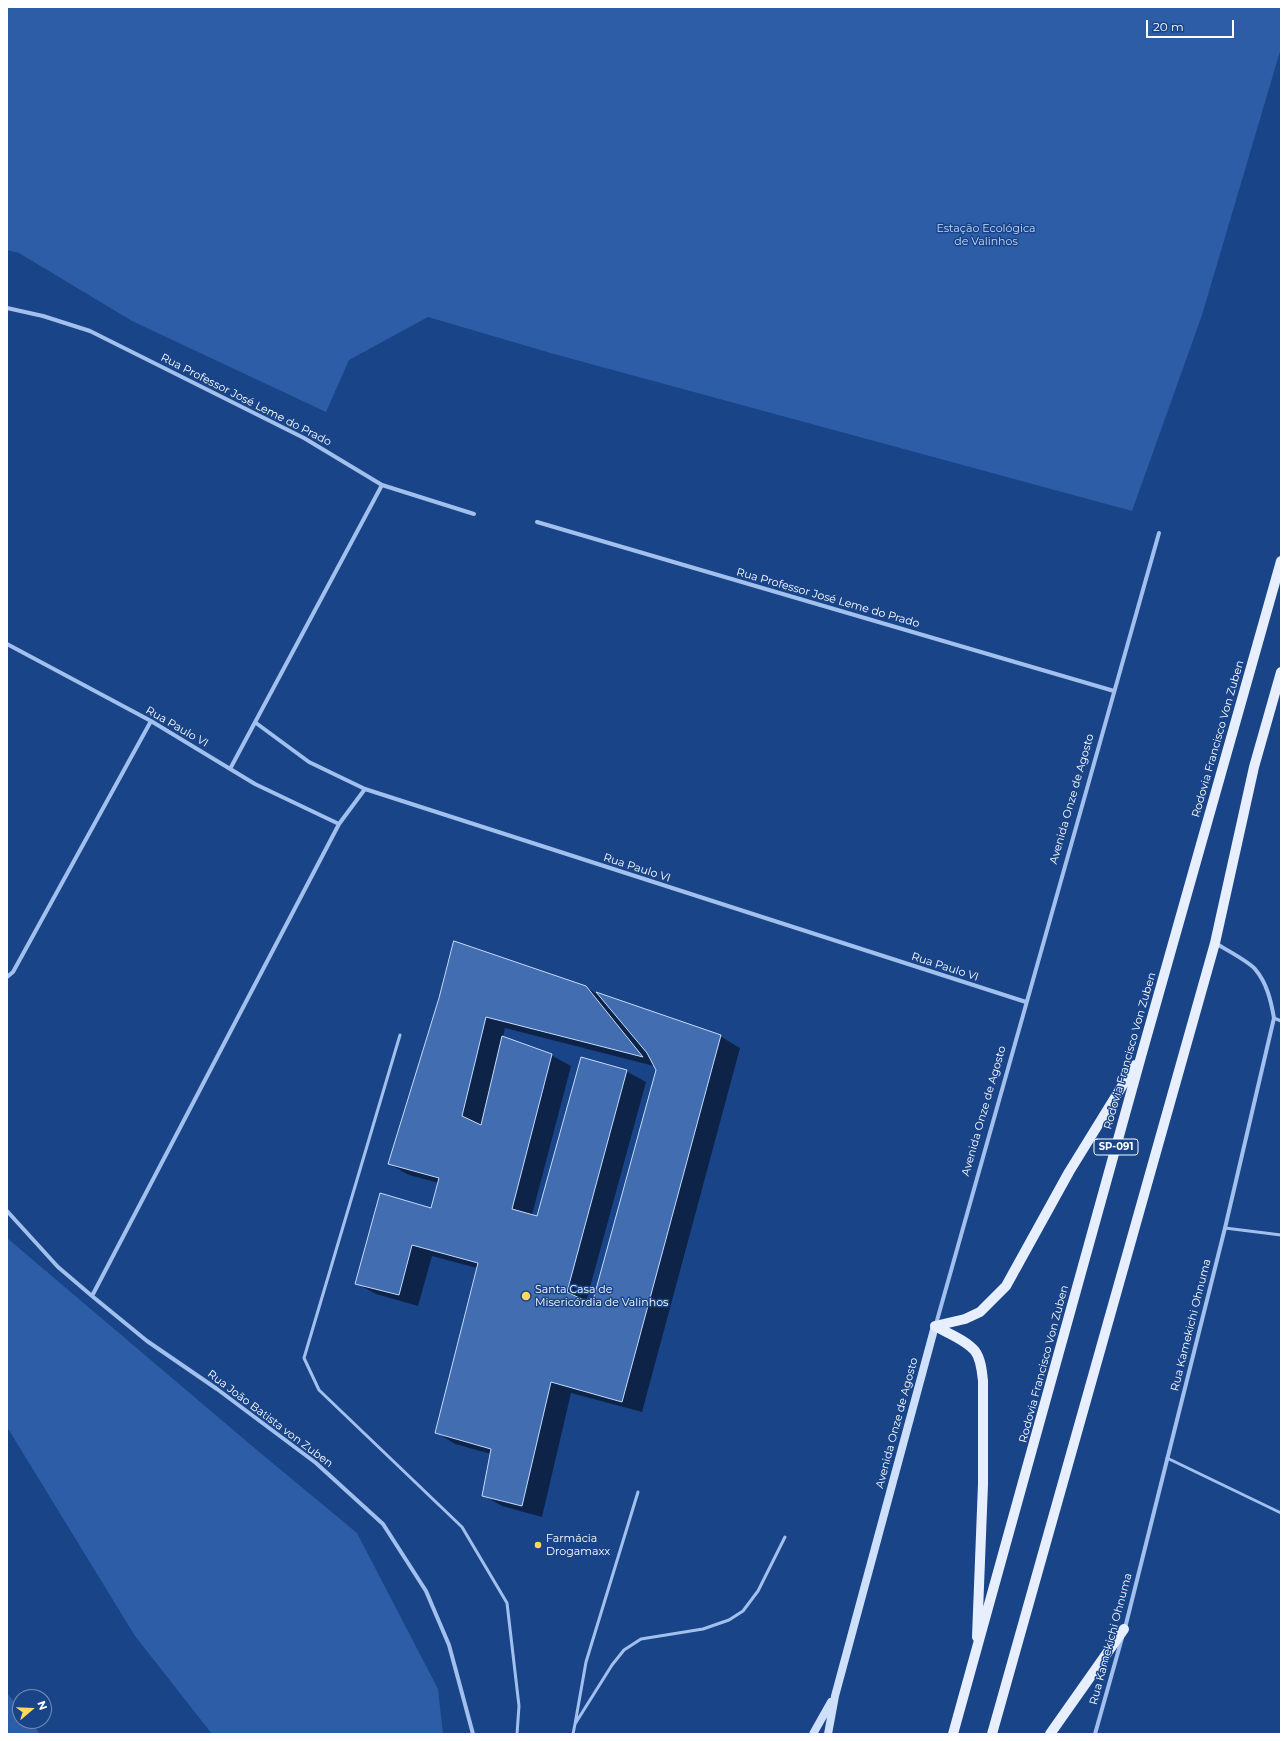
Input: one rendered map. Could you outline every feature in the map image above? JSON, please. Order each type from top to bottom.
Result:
[{"type":"main road","name":"Rodovia Francisco Von Zuben","points":[[953,1734],[1281,561]]},
{"type":"main road","name":"SP-091","points":[[992,1734],[1215,942],[1254,767],[1281,672]]},
{"type":"main road","points":[[935,1326],[965,1319],[980,1312],[1006,1286],[1069,1172],[1142,1054]]},
{"type":"main road","points":[[935,1326],[966,1344],[975,1352],[980,1364],[983,1381],[983,1484],[976,1653]]},
{"type":"main road","name":"Avenida Onze de Agosto","points":[[828,1734],[835,1696],[935,1326]]},
{"type":"main road","points":[[1050,1734],[1124,1629]]},
{"type":"main road","name":"Avenida Onze de Agosto","points":[[814,1734],[835,1696]]},
{"type":"street","name":"Rua Professor José Leme do Prado","points":[[7,308],[43,316],[90,331],[304,438],[382,485],[474,514]]},
{"type":"street","points":[[230,769],[256,723],[382,485]]},
{"type":"street","name":"Rua Professor José Leme do Prado","points":[[536,522],[1114,691]]},
{"type":"street","name":"Avenida Onze de Agosto","points":[[935,1326],[1159,533]]},
{"type":"street","name":"Rua Paulo VI","points":[[7,644],[151,721],[230,769],[275,794],[339,824]]},
{"type":"street","points":[[7,977],[13,972],[151,721]]},
{"type":"street","name":"Rua Paulo VI","points":[[256,723],[309,762],[365,789],[1026,1002]]},
{"type":"street","points":[[92,1296],[339,824],[365,789]]},
{"type":"street","name":"Rua Kamekichi Ohnuma","points":[[1095,1734],[1124,1629],[1225,1228],[1274,1018],[1271,1001],[1265,985],[1254,968],[1215,942]]},
{"type":"street","name":"Rua João Batista von Zuben","points":[[7,1211],[58,1267],[92,1296],[147,1341],[217,1389],[316,1463],[383,1524],[426,1591],[449,1645],[473,1734]]},
{"type":"lane","points":[[1274,1018],[1281,1021]]},
{"type":"lane","points":[[400,1035],[304,1358],[319,1390],[462,1527],[507,1603],[519,1706],[517,1734]]},
{"type":"lane","points":[[1225,1228],[1281,1235]]},
{"type":"lane","points":[[1167,1458],[1281,1513]]},
{"type":"lane","points":[[573,1734],[586,1662],[638,1492]]},
{"type":"lane","points":[[575,1724],[612,1665],[624,1650],[641,1639],[703,1629],[729,1620],[743,1611],[758,1591],[785,1537]]},
{"type":"green space","name":"Estação Ecológica de Valinhos","points":[[7,7],[1281,7],[1281,48],[1202,315],[1132,511],[554,354],[428,317],[349,360],[326,412],[132,321],[19,253],[7,250]]},
{"type":"green space","points":[[7,1238],[357,1533],[438,1689],[443,1734],[212,1734],[135,1636],[7,1427]]},
{"type":"green space","points":[[7,1693],[12,1699],[12,1729],[36,1729],[40,1734],[7,1734]]},
{"type":"building","points":[[454,941],[586,986],[643,1057],[486,1017],[462,1116],[481,1125],[502,1036],[552,1054],[512,1209],[537,1216],[581,1057],[627,1070],[567,1292],[592,1304],[656,1070],[647,1053],[596,992],[721,1035],[622,1402],[551,1382],[522,1506],[482,1496],[491,1449],[435,1433],[478,1263],[412,1245],[399,1295],[355,1284],[380,1193],[431,1208],[439,1178],[388,1164],[439,998]]},
{"type":"place","name":"Santa Casa de Misericórdia de Valinhos","points":[[526,1296]]},
{"type":"place","name":"Farmácia Drogamaxx","points":[[538,1545]]}]
